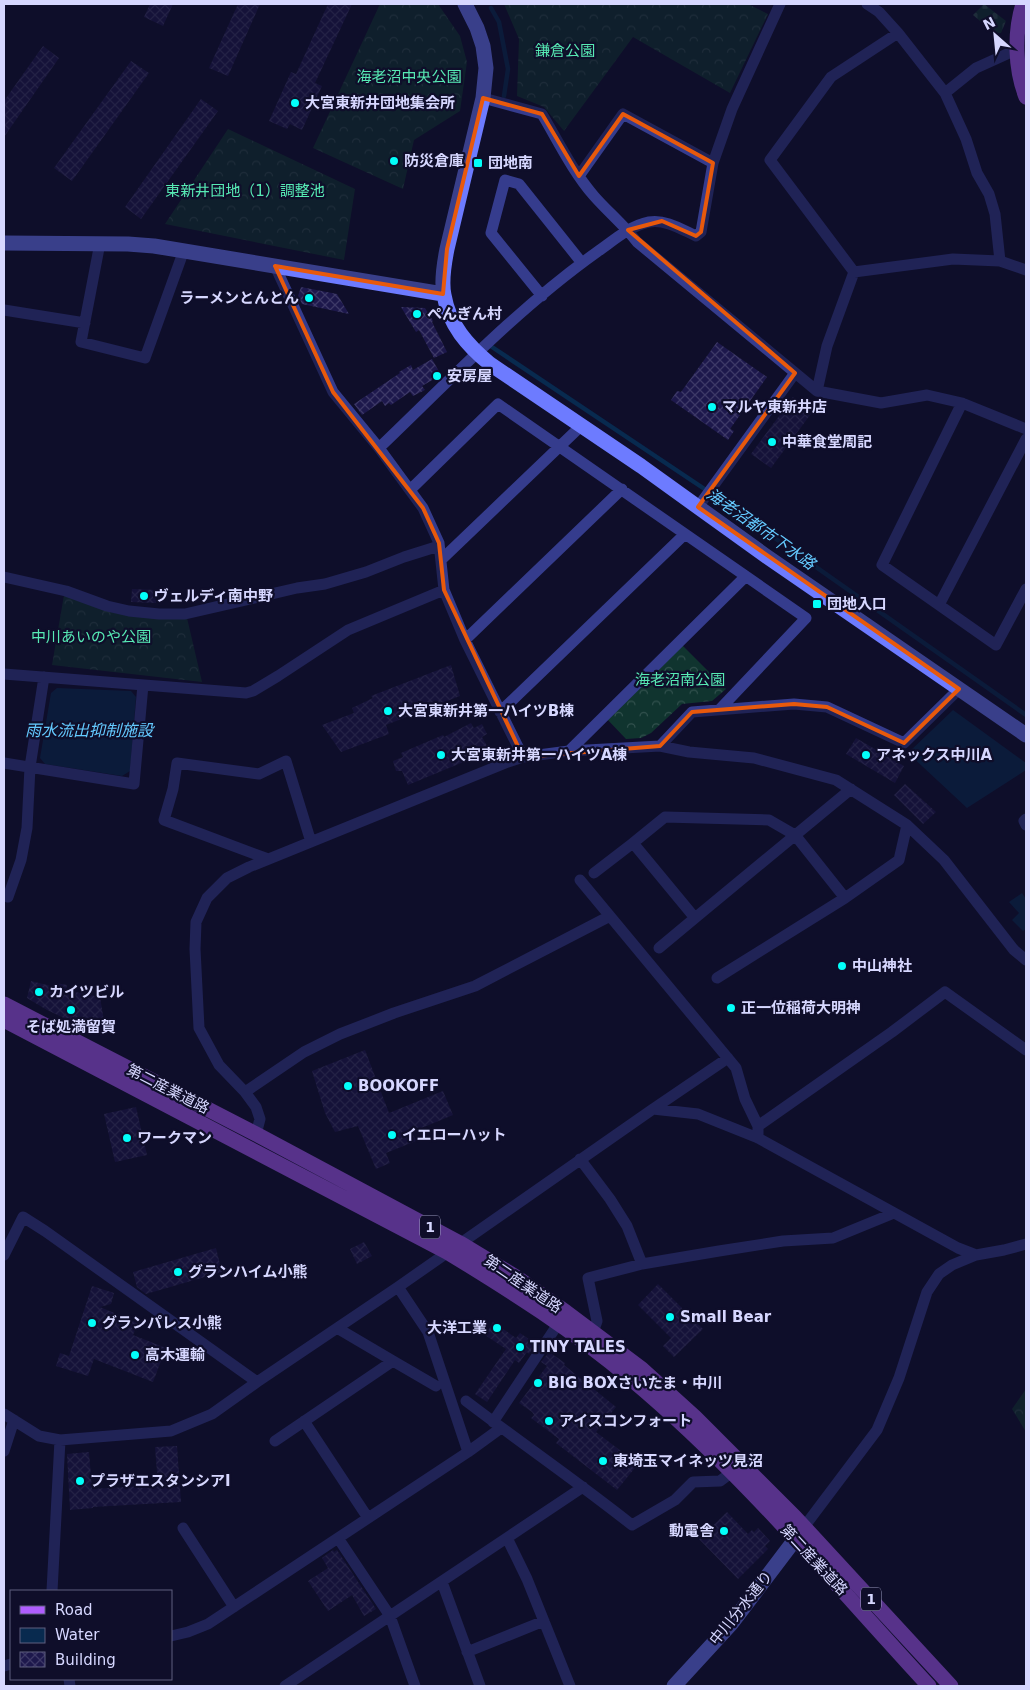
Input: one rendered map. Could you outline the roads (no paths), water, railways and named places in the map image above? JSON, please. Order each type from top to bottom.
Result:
[{"type":"main road","points":[[1023,4],[1018,49],[1020,73],[1026,97]]},
{"type":"main road","name":"第二産業道路","points":[[4,1004],[256,1134],[460,1243],[516,1277],[593,1332],[642,1369],[695,1417],[800,1533],[928,1685]]},
{"type":"main road","name":"第二産業道路","points":[[4,1020],[447,1252],[506,1288],[558,1324],[631,1379],[683,1425],[800,1533],[951,1686]]},
{"type":"street","points":[[379,448],[477,354],[542,296],[582,263],[628,230],[648,222],[662,221],[696,236],[701,232],[713,163],[732,109],[780,4]]},
{"type":"street","points":[[867,4],[879,12],[898,33],[945,93],[966,139],[977,173],[990,194],[995,214],[1000,261]]},
{"type":"street","points":[[470,7],[483,46],[486,68],[483,98],[446,249],[443,294],[455,326],[465,340],[477,354],[490,364],[700,503],[1026,735]]},
{"type":"street","points":[[854,272],[770,160],[831,76],[898,33]]},
{"type":"street","points":[[945,93],[976,68],[1018,49]]},
{"type":"street","points":[[483,98],[542,114],[579,176],[594,196],[628,230],[637,242],[817,391],[881,403],[927,395],[962,403],[1026,429]]},
{"type":"street","points":[[579,176],[623,114],[713,163]]},
{"type":"street","points":[[542,296],[491,233],[505,180],[519,184],[582,263]]},
{"type":"street","points":[[4,242],[154,246],[443,294]]},
{"type":"street","points":[[100,244],[81,342],[145,358],[184,250]]},
{"type":"street","points":[[854,272],[953,259],[1000,261],[1026,270]]},
{"type":"street","points":[[275,266],[333,392],[379,448],[423,508],[439,546],[444,590],[465,640],[522,757]]},
{"type":"street","points":[[817,391],[827,346],[854,272]]},
{"type":"street","points":[[4,310],[85,323]]},
{"type":"street","points":[[700,503],[795,373]]},
{"type":"street","points":[[962,403],[882,565],[996,645],[1026,589]]},
{"type":"street","points":[[410,490],[498,404],[806,618],[719,710]]},
{"type":"street","points":[[441,560],[581,426]]},
{"type":"street","points":[[939,605],[1026,439]]},
{"type":"street","points":[[465,640],[622,489]]},
{"type":"street","points":[[500,712],[685,534]]},
{"type":"street","points":[[4,577],[66,591],[108,606],[129,611],[185,614],[296,588],[325,584],[366,572],[439,546]]},
{"type":"street","points":[[570,751],[746,576]]},
{"type":"street","points":[[4,674],[246,693],[253,691],[348,630],[444,590]]},
{"type":"street","points":[[4,895],[8,897],[22,852],[27,828],[30,767],[44,676]]},
{"type":"street","points":[[4,763],[134,784],[143,685]]},
{"type":"street","points":[[660,746],[692,712],[794,704],[827,707],[904,743],[959,688]]},
{"type":"street","points":[[256,1134],[260,1119],[256,1107],[245,1092],[219,1065],[199,1028],[195,949],[196,922],[207,898],[227,878],[268,859],[522,757],[570,751],[660,746],[689,752],[754,758],[836,780],[907,825],[944,860],[1014,950],[1026,960]]},
{"type":"street","points":[[268,859],[164,820],[173,789],[177,763],[259,774],[286,760],[311,842]]},
{"type":"street","points":[[659,948],[851,789]]},
{"type":"street","points":[[594,873],[666,817],[769,820],[795,835],[844,898]]},
{"type":"street","points":[[1026,819],[1024,821],[1026,825]]},
{"type":"street","points":[[718,978],[844,898],[899,860],[907,825]]},
{"type":"street","points":[[633,843],[695,918]]},
{"type":"street","points":[[580,880],[736,1068],[745,1099],[758,1126],[758,1138]]},
{"type":"street","points":[[245,1092],[304,1052],[340,1034],[394,1013],[475,986],[610,916]]},
{"type":"street","points":[[758,1126],[892,1032],[945,992],[1026,1050]]},
{"type":"street","points":[[4,1450],[9,1417],[40,1436],[60,1440],[171,1431],[212,1414],[728,1058]]},
{"type":"street","points":[[653,1109],[698,1114],[758,1138],[958,1248],[976,1254]]},
{"type":"street","points":[[580,1159],[610,1199],[627,1226],[642,1264]]},
{"type":"street","points":[[593,1332],[597,1321],[588,1278],[642,1264],[783,1241],[833,1238],[894,1213]]},
{"type":"street","points":[[4,1254],[23,1217],[257,1382]]},
{"type":"street","points":[[800,1533],[877,1430],[899,1378],[927,1292],[939,1274],[952,1264],[976,1254],[1004,1250],[1026,1244]]},
{"type":"street","points":[[398,1287],[428,1332],[468,1452]]},
{"type":"street","points":[[172,1636],[208,1624],[468,1452],[497,1425],[558,1324]]},
{"type":"street","points":[[337,1328],[436,1386]]},
{"type":"street","points":[[275,1441],[393,1361]]},
{"type":"street","points":[[466,1401],[632,1525],[675,1500],[693,1482],[720,1481],[732,1472]]},
{"type":"street","points":[[304,1421],[368,1518]]},
{"type":"street","points":[[52,1590],[60,1440]]},
{"type":"street","points":[[285,1686],[583,1487]]},
{"type":"street","points":[[183,1528],[234,1607]]},
{"type":"street","name":"中川分水通り","points":[[674,1686],[731,1624],[800,1533]]},
{"type":"street","points":[[338,1538],[390,1616],[415,1686]]},
{"type":"street","points":[[507,1538],[544,1620],[570,1686]]},
{"type":"street","points":[[442,1582],[480,1686]]},
{"type":"street","points":[[467,1652],[544,1620]]},
{"type":"water","name":"雨水流出抑制施設","points":[[57,688],[131,691],[136,697],[130,771],[122,776],[45,764],[40,758],[51,693]]},
{"type":"water","points":[[953,710],[1026,763],[1026,770],[967,808],[908,753]]},
{"type":"water","points":[[1022,893],[1026,899],[1026,929],[1023,931],[1012,920],[1019,913],[1009,902]]},
{"type":"waterway","name":"海老沼都市下水路","points":[[491,8],[499,22],[508,69],[504,96]]},
{"type":"waterway","name":"海老沼都市下水路","points":[[492,347],[718,498],[1026,715]]},
{"type":"place","name":"大宮東新井団地集会所","points":[[295,103]]},
{"type":"place","name":"防災倉庫","points":[[394,161]]},
{"type":"place","name":"団地南","points":[[478,163]]},
{"type":"place","name":"ラーメンとんとん","points":[[309,298]]},
{"type":"place","name":"ぺんぎん村","points":[[417,314]]},
{"type":"place","name":"安房屋","points":[[437,376]]},
{"type":"place","name":"マルヤ東新井店","points":[[712,407]]},
{"type":"place","name":"中華食堂周記","points":[[772,442]]},
{"type":"place","name":"ヴェルディ南中野","points":[[144,596]]},
{"type":"place","name":"団地入口","points":[[817,604]]},
{"type":"place","name":"大宮東新井第一ハイツB棟","points":[[388,711]]},
{"type":"place","name":"大宮東新井第一ハイツA棟","points":[[441,755]]},
{"type":"place","name":"アネックス中川A","points":[[866,755]]},
{"type":"place","name":"中山神社","points":[[842,966]]},
{"type":"place","name":"カイツビル","points":[[39,992]]},
{"type":"place","name":"正一位稲荷大明神","points":[[731,1008]]},
{"type":"place","name":"そば処満留賀","points":[[71,1010]]},
{"type":"place","name":"BOOKOFF","points":[[348,1086]]},
{"type":"place","name":"イエローハット","points":[[392,1135]]},
{"type":"place","name":"ワークマン","points":[[127,1138]]},
{"type":"place","name":"グランハイム小熊","points":[[178,1272]]},
{"type":"place","name":"Small Bear","points":[[670,1317]]},
{"type":"place","name":"グランパレス小熊","points":[[92,1323]]},
{"type":"place","name":"大洋工業","points":[[497,1328]]},
{"type":"place","name":"TINY TALES","points":[[520,1347]]},
{"type":"place","name":"高木運輸","points":[[135,1355]]},
{"type":"place","name":"BIG BOXさいたま・中川","points":[[538,1383]]},
{"type":"place","name":"アイスコンフォート","points":[[549,1421]]},
{"type":"place","name":"東埼玉マイネッツ見沼","points":[[603,1461]]},
{"type":"place","name":"プラザエスタンシアⅠ","points":[[80,1481]]},
{"type":"place","name":"動電舎","points":[[724,1531]]},
{"type":"park label","name":"鎌倉公園","points":[[565,51]]},
{"type":"park label","name":"海老沼中央公園","points":[[409,77]]},
{"type":"park label","name":"東新井団地（1）調整池","points":[[245,191]]},
{"type":"park label","name":"中川あいのや公園","points":[[91,637]]},
{"type":"park label","name":"海老沼南公園","points":[[680,680]]}]
